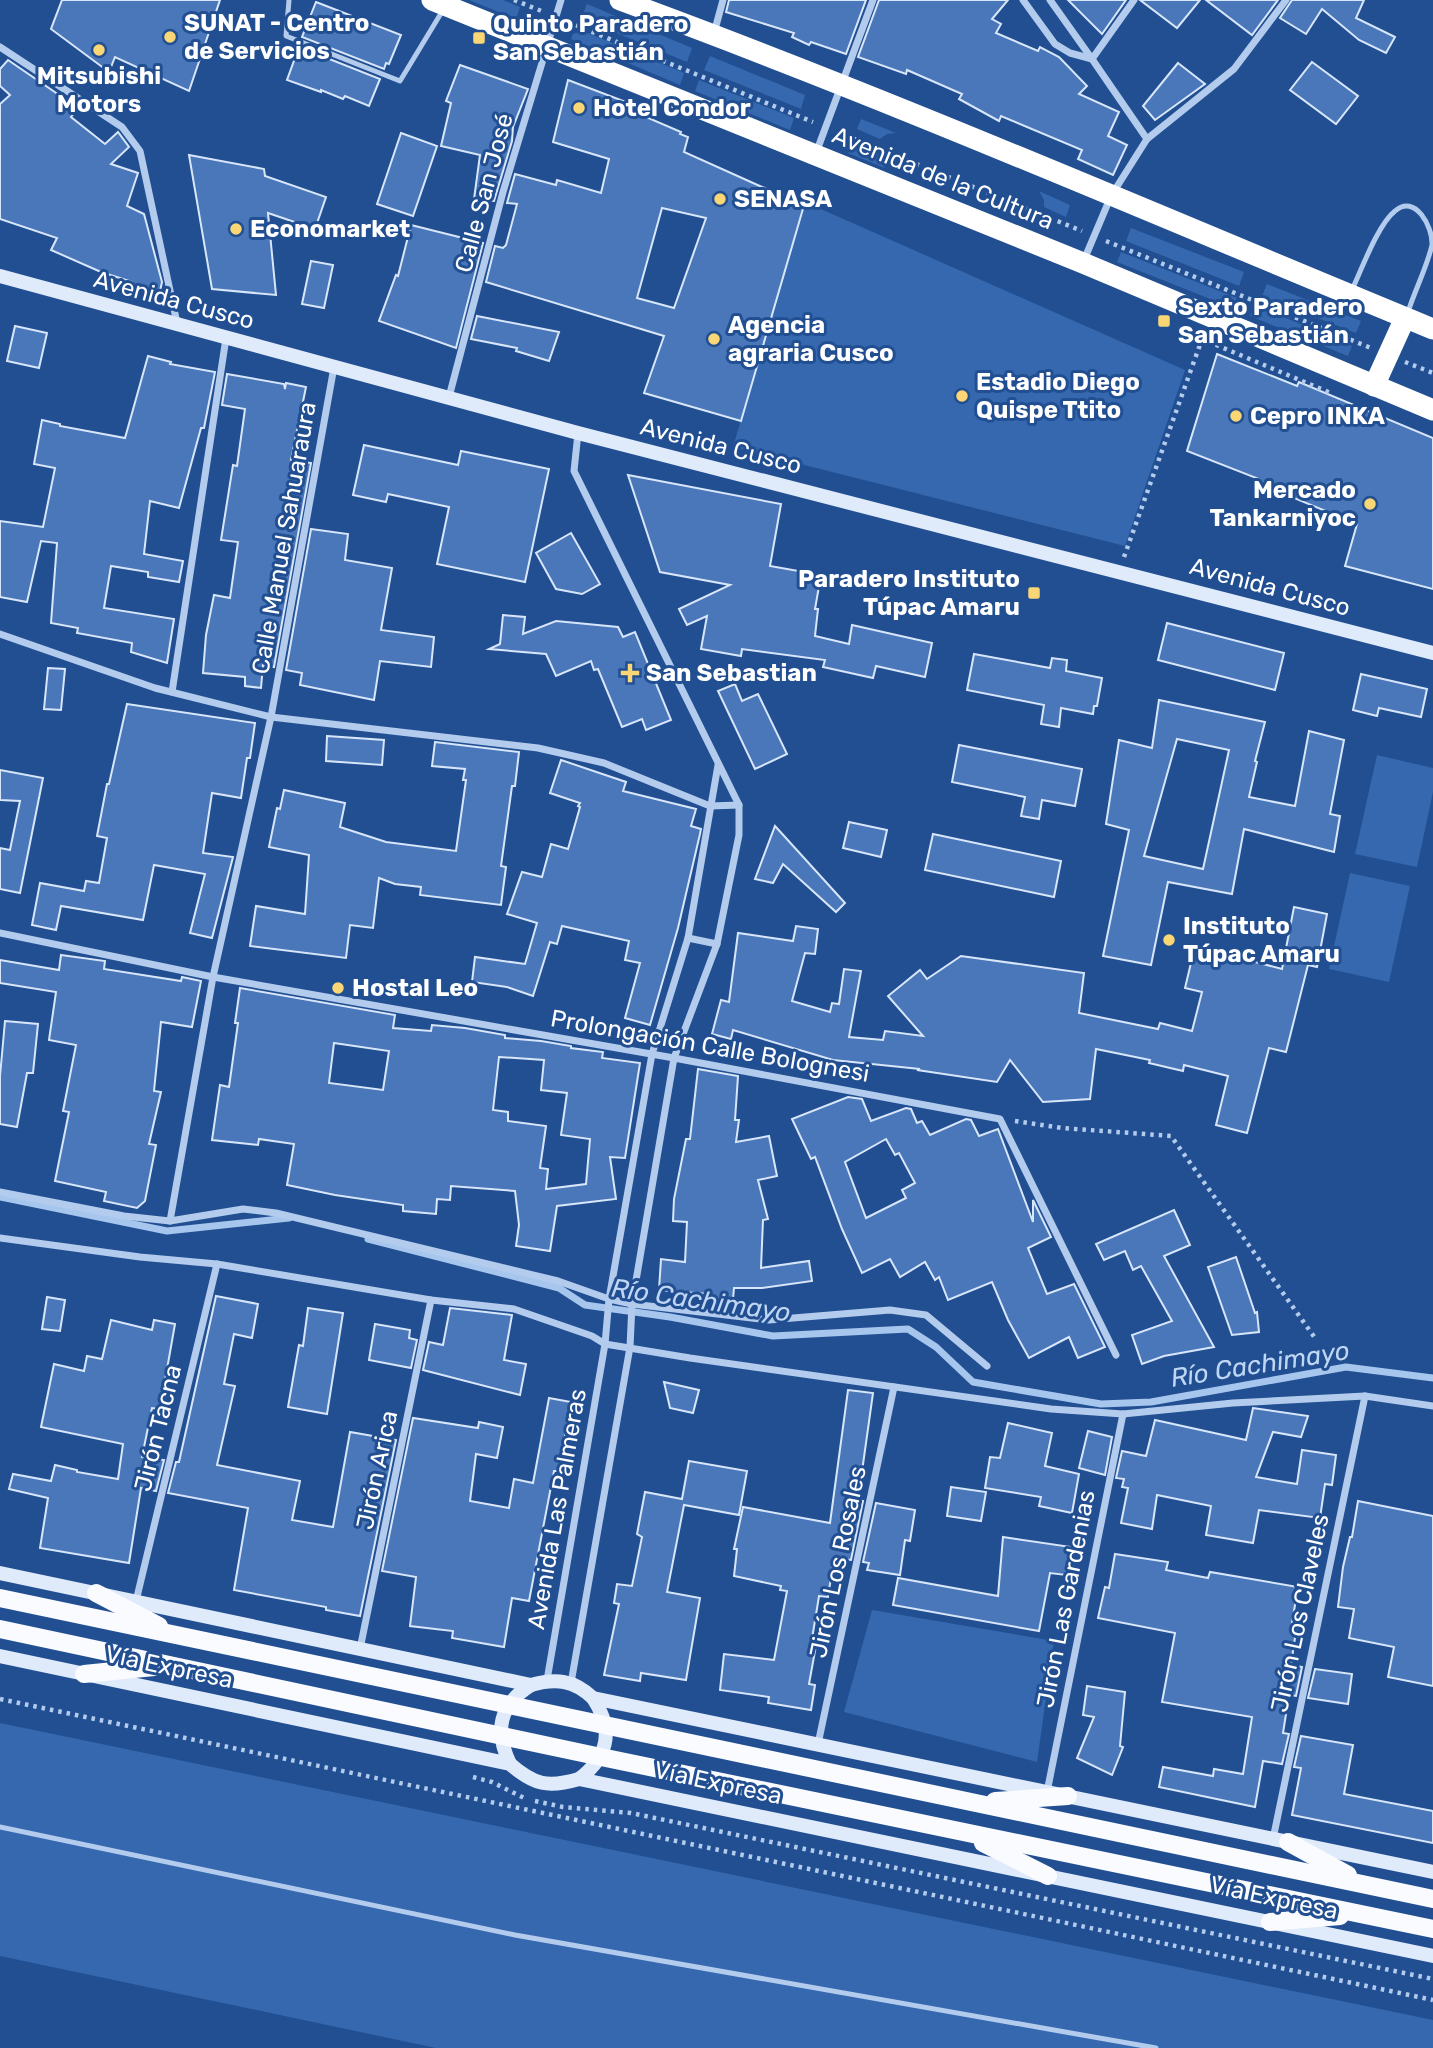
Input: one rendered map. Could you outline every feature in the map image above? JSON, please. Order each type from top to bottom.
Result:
[{"type":"highway","name":"Avenida de la Cultura","points":[[620,0],[714,34],[1433,329]]},
{"type":"highway","name":"Avenida de la Cultura","points":[[438,3],[1083,262],[1433,410]]},
{"type":"highway","points":[[1374,386],[1405,318]]},
{"type":"main road","name":"Avenida Cusco","points":[[0,276],[578,433],[1433,653]]},
{"type":"main road","points":[[0,1573],[531,1685]]},
{"type":"main road","points":[[96,1593],[177,1636]]},
{"type":"main road","name":"Vía Expresa","points":[[0,1598],[1433,1899]]},
{"type":"main road","name":"Vía Expresa","points":[[0,1629],[601,1757],[1433,1929]]},
{"type":"main road","name":"Vía Expresa","points":[[0,1656],[510,1764],[524,1776],[542,1784],[561,1785],[579,1779],[1433,1956]]},
{"type":"main road","points":[[84,1674],[173,1666]]},
{"type":"main road","points":[[510,1764],[500,1735],[502,1719],[508,1706],[518,1693],[531,1685],[547,1680],[571,1683],[593,1698],[602,1711],[606,1727],[606,1742],[601,1757],[592,1769],[579,1779]]},
{"type":"main road","points":[[593,1698],[1433,1872]]},
{"type":"main road","points":[[972,1803],[1068,1796]]},
{"type":"main road","points":[[962,1832],[1048,1876]]},
{"type":"main road","points":[[1280,1840],[1366,1885]]},
{"type":"main road","points":[[1270,1922],[1361,1914]]},
{"type":"street","name":"Calle San José","points":[[449,398],[503,191],[561,0]]},
{"type":"street","points":[[714,34],[723,0]]},
{"type":"street","points":[[815,155],[873,0]]},
{"type":"street","points":[[1023,0],[1055,44],[1070,53],[1092,59]]},
{"type":"street","points":[[1050,0],[1147,139]]},
{"type":"street","points":[[1092,59],[1134,0]]},
{"type":"street","points":[[1083,262],[1111,196],[1147,139],[1234,69],[1286,0]]},
{"type":"street","points":[[0,47],[122,127],[140,152],[177,324]]},
{"type":"street","points":[[172,692],[226,338]]},
{"type":"street","name":"Calle Manuel Sahuaraura","points":[[170,1221],[213,977],[271,717],[334,367]]},
{"type":"street","points":[[0,634],[172,692],[271,717],[538,748],[604,763],[710,806],[739,805],[574,471],[578,433]]},
{"type":"street","name":"Avenida Las Palmeras","points":[[547,1680],[652,1054],[688,938],[718,765]]},
{"type":"street","name":"Avenida Las Palmeras","points":[[571,1683],[630,1347],[632,1304],[674,1058],[717,944],[739,835],[739,805]]},
{"type":"street","name":"Prolongación Calle Bolognesi","points":[[0,933],[213,977],[652,1054],[1000,1119]]},
{"type":"street","points":[[688,938],[717,944]]},
{"type":"street","points":[[1000,1119],[1116,1355]]},
{"type":"street","points":[[0,1192],[124,1216],[170,1221],[243,1209],[276,1213],[558,1281],[632,1304],[769,1320],[890,1310],[926,1315],[987,1366]]},
{"type":"street","points":[[0,1238],[140,1257],[217,1264],[431,1300],[514,1309],[592,1336],[605,1344],[1051,1409],[1123,1414],[1233,1403],[1365,1396],[1433,1406]]},
{"type":"street","name":"Jirón Tacna","points":[[136,1601],[217,1264]]},
{"type":"street","name":"Jirón Arica","points":[[360,1648],[431,1300]]},
{"type":"street","name":"Jirón Los Rosales","points":[[818,1744],[894,1387]]},
{"type":"street","name":"Jirón Los Claveles","points":[[1280,1840],[1365,1396]]},
{"type":"street","name":"Jirón Las Gardenias","points":[[1047,1792],[1123,1414]]},
{"type":"lane","points":[[289,0],[286,36],[400,81],[438,3]]},
{"type":"lane","points":[[1350,295],[1385,222],[1396,209],[1406,206],[1415,209],[1425,215],[1429,222],[1432,243],[1405,318]]},
{"type":"lane","points":[[0,1827],[515,1935],[1156,2048]]},
{"type":"path","points":[[514,0],[1433,373]]},
{"type":"path","points":[[1119,571],[1202,339]]},
{"type":"path","points":[[1000,1119],[1062,1128],[1171,1136],[1315,1338]]},
{"type":"path","points":[[0,1699],[1433,2000]]},
{"type":"path","points":[[466,1775],[492,1782],[517,1796],[542,1804],[631,1813],[1433,1979]]},
{"type":"shaded area","points":[[469,0],[503,0],[520,7],[516,19]]},
{"type":"shaded area","points":[[587,4],[692,48],[687,62],[592,23],[584,12]]},
{"type":"shaded area","points":[[583,31],[684,73],[680,85],[571,39],[573,34]]},
{"type":"shaded area","points":[[710,56],[805,95],[801,109],[704,70]]},
{"type":"shaded area","points":[[699,80],[794,118],[790,130],[695,91]]},
{"type":"shaded area","points":[[861,119],[896,133],[887,134],[880,139],[857,129]]},
{"type":"shaded area","points":[[857,144],[877,151],[885,168],[848,153]]},
{"type":"shaded area","points":[[1039,191],[1070,205],[1066,217],[1044,207]]},
{"type":"shaded area","name":"Estadio Diego Quispe Ttito","points":[[805,202],[1185,370],[1125,546],[733,447]]},
{"type":"shaded area","points":[[1131,228],[1244,272],[1239,286],[1126,241]]},
{"type":"shaded area","points":[[1121,252],[1237,298],[1233,308],[1117,262]]},
{"type":"shaded area","points":[[1267,284],[1361,321],[1356,333],[1262,296]]},
{"type":"shaded area","points":[[1255,305],[1352,346],[1348,356],[1250,316]]},
{"type":"shaded area","points":[[1377,755],[1433,768],[1433,792],[1417,867],[1355,854]]},
{"type":"shaded area","points":[[1350,873],[1410,886],[1389,982],[1329,969]]},
{"type":"shaded area","points":[[872,1610],[1054,1641],[1037,1762],[844,1712]]},
{"type":"shaded area","points":[[0,1723],[1433,2020],[1433,2048],[436,2048],[0,1956]]},
{"type":"building","points":[[62,0],[220,0],[189,91],[115,57],[109,72],[51,29]]},
{"type":"building","points":[[729,0],[866,0],[846,54],[811,42],[809,45],[792,37],[794,33],[726,12]]},
{"type":"building","points":[[879,0],[1008,0],[992,19],[1001,24],[996,33],[1038,51],[1040,47],[1059,57],[1087,86],[1079,94],[1119,112],[1108,136],[1127,145],[1113,175],[1078,159],[1082,150],[1001,116],[999,121],[959,99],[962,94],[907,70],[906,74],[858,57]]},
{"type":"building","points":[[1068,0],[1126,0],[1102,34]]},
{"type":"building","points":[[1140,0],[1200,0],[1177,28]]},
{"type":"building","points":[[1206,0],[1278,0],[1252,35]]},
{"type":"building","points":[[1292,0],[1364,0],[1356,18],[1395,37],[1386,53],[1359,40],[1322,9],[1306,34],[1280,18]]},
{"type":"building","points":[[316,2],[401,35],[389,64],[386,63],[384,69],[302,37]]},
{"type":"building","points":[[299,47],[380,79],[369,106],[345,96],[343,99],[287,80]]},
{"type":"building","points":[[8,60],[78,108],[71,117],[105,144],[118,132],[129,147],[111,164],[138,173],[127,206],[144,214],[162,282],[160,291],[131,285],[132,282],[51,250],[57,238],[0,219],[0,104],[10,95],[0,86],[0,69]]},
{"type":"building","points":[[1312,62],[1358,96],[1336,124],[1290,90]]},
{"type":"building","points":[[1178,63],[1205,84],[1155,120],[1143,106]]},
{"type":"building","points":[[460,65],[528,89],[513,127],[512,141],[494,201],[474,199],[480,155],[441,146],[451,103],[446,101]]},
{"type":"building","points":[[568,80],[634,105],[632,111],[681,132],[680,134],[688,137],[684,152],[762,187],[805,202],[741,421],[644,393],[664,336],[486,282],[495,246],[503,248],[506,245],[517,204],[507,203],[515,174],[556,185],[557,180],[601,193],[609,159],[553,142]],"holes":[[[662,208],[706,218],[674,308],[637,298]]]},
{"type":"building","points":[[401,133],[437,146],[413,216],[377,204]]},
{"type":"building","name":"Economarket","points":[[189,155],[264,169],[265,176],[326,197],[315,229],[268,213],[276,295],[212,289]]},
{"type":"building","points":[[411,225],[483,243],[456,348],[379,321],[396,275],[398,276]]},
{"type":"building","points":[[311,261],[333,265],[324,308],[302,304]]},
{"type":"building","points":[[477,316],[559,332],[549,361],[516,351],[517,348],[471,339]]},
{"type":"building","points":[[15,326],[47,333],[39,368],[7,361]]},
{"type":"building","name":"Mercado Tankarniyoc","points":[[1217,354],[1297,386],[1299,382],[1433,438],[1433,589],[1345,566],[1357,524],[1258,483],[1259,479],[1187,451]]},
{"type":"building","points":[[148,356],[171,362],[170,364],[215,372],[204,428],[201,428],[179,508],[150,501],[144,554],[183,561],[179,582],[148,577],[148,572],[111,566],[104,608],[174,619],[167,663],[131,652],[132,643],[77,633],[78,628],[51,623],[57,543],[41,541],[27,602],[0,597],[0,521],[43,527],[55,468],[34,464],[42,420],[125,438]]},
{"type":"building","points":[[227,374],[284,384],[285,389],[286,383],[306,387],[291,460],[311,463],[274,667],[263,665],[261,688],[245,686],[245,677],[203,673],[206,635],[214,595],[230,598],[238,542],[221,540],[233,465],[237,466],[245,409],[222,405]]},
{"type":"building","points":[[364,445],[458,465],[461,451],[549,469],[525,582],[437,564],[449,507],[388,494],[386,502],[353,495]]},
{"type":"building","points":[[628,475],[781,504],[770,566],[821,575],[815,609],[818,609],[815,636],[849,644],[852,625],[932,643],[925,677],[876,666],[873,678],[823,667],[825,660],[742,649],[741,656],[701,649],[707,616],[687,625],[679,609],[730,585],[660,572]]},
{"type":"building","points":[[311,529],[348,534],[345,560],[392,568],[381,630],[434,637],[431,667],[380,661],[374,700],[300,685],[302,673],[286,670]]},
{"type":"building","points":[[571,533],[600,584],[582,594],[556,589],[536,553]]},
{"type":"building","points":[[503,615],[525,617],[523,634],[556,621],[618,627],[623,637],[635,632],[671,720],[646,730],[642,719],[622,727],[598,669],[594,670],[591,661],[556,676],[546,654],[489,649],[500,644]]},
{"type":"building","points":[[1167,623],[1284,653],[1275,690],[1158,660]]},
{"type":"building","points":[[974,654],[1050,668],[1052,658],[1067,660],[1066,671],[1102,678],[1097,706],[1094,706],[1093,714],[1061,708],[1059,727],[1041,724],[1044,705],[967,690]]},
{"type":"building","points":[[48,668],[65,669],[61,710],[44,709]]},
{"type":"building","points":[[1361,674],[1427,689],[1421,717],[1379,708],[1377,716],[1353,710]]},
{"type":"building","points":[[735,684],[742,701],[758,694],[787,754],[755,769],[718,691]]},
{"type":"building","points":[[1159,700],[1265,722],[1249,797],[1295,806],[1309,731],[1344,740],[1330,814],[1340,816],[1334,852],[1244,829],[1232,894],[1168,882],[1151,965],[1103,956],[1129,830],[1106,824],[1119,740],[1152,748]],"holes":[[[1177,739],[1229,750],[1203,869],[1144,856]]]},
{"type":"building","points":[[127,704],[255,723],[241,798],[212,793],[203,853],[233,857],[212,938],[190,933],[205,874],[154,865],[143,920],[61,906],[56,930],[32,925],[40,883],[84,891],[86,881],[99,883],[107,838],[97,836]]},
{"type":"building","points":[[327,736],[384,740],[382,765],[326,761]]},
{"type":"building","points":[[435,742],[519,752],[501,866],[506,867],[501,905],[420,895],[421,887],[395,884],[379,878],[373,928],[350,925],[346,958],[250,946],[256,906],[305,914],[309,855],[269,847],[277,808],[280,809],[284,790],[345,803],[340,827],[386,842],[456,851],[466,780],[463,780],[465,769],[432,766]]},
{"type":"building","points":[[959,745],[1082,769],[1075,806],[1042,800],[1039,819],[1021,816],[1025,797],[952,782]]},
{"type":"building","points":[[561,760],[626,782],[623,791],[696,809],[691,826],[701,829],[700,834],[678,928],[650,1025],[625,1018],[640,963],[625,960],[629,941],[562,926],[557,944],[550,942],[533,996],[507,987],[472,982],[475,957],[525,964],[537,923],[507,914],[522,872],[542,877],[551,844],[568,849],[580,807],[580,803],[550,793]]},
{"type":"building","points":[[0,770],[43,778],[20,893],[0,889],[0,848],[10,850],[20,801],[0,800]]},
{"type":"building","points":[[849,822],[887,830],[881,857],[843,848]]},
{"type":"building","points":[[775,826],[845,903],[836,912],[783,864],[773,883],[755,879]]},
{"type":"building","points":[[933,834],[1061,861],[1054,897],[925,870]]},
{"type":"building","points":[[1294,907],[1327,914],[1317,967],[1308,965],[1286,1052],[1269,1048],[1247,1133],[1216,1125],[1228,1076],[1184,1065],[1183,1071],[1149,1063],[1150,1060],[1096,1049],[1090,1099],[1043,1102],[1010,1060],[997,1082],[917,1070],[920,1069],[833,1060],[733,1030],[731,1039],[712,1034],[721,1000],[729,1002],[738,933],[793,941],[796,926],[818,929],[815,954],[805,953],[792,1001],[830,1012],[832,1003],[839,1004],[844,969],[861,971],[849,1037],[883,1040],[885,1031],[923,1036],[888,996],[920,970],[927,979],[961,956],[1084,973],[1079,1013],[1158,1029],[1160,1023],[1192,1031],[1202,992],[1185,988],[1195,946],[1282,969]]},
{"type":"building","points":[[61,955],[105,961],[104,969],[181,981],[182,977],[201,981],[192,1027],[161,1022],[154,1091],[161,1092],[149,1144],[156,1145],[145,1201],[137,1208],[104,1201],[106,1192],[55,1181],[69,1112],[63,1111],[76,1045],[49,1040],[56,992],[0,983],[0,960],[59,970]]},
{"type":"building","points":[[240,988],[395,1015],[393,1028],[431,1031],[432,1025],[465,1028],[505,1035],[505,1038],[541,1041],[603,1052],[602,1058],[640,1063],[625,1158],[610,1157],[616,1199],[557,1206],[550,1251],[516,1246],[519,1225],[515,1191],[451,1186],[450,1200],[437,1199],[436,1214],[403,1211],[403,1205],[287,1185],[294,1144],[259,1139],[258,1145],[212,1140],[220,1085],[229,1087],[238,1023],[235,1023]],"holes":[[[334,1043],[389,1051],[383,1090],[329,1083]],[[499,1057],[544,1060],[541,1090],[567,1093],[561,1135],[590,1139],[586,1184],[546,1189],[548,1169],[540,1168],[546,1126],[508,1121],[508,1112],[493,1110]]]},
{"type":"building","points":[[5,1021],[38,1024],[33,1073],[27,1073],[17,1127],[0,1124],[0,1076]]},
{"type":"building","points":[[698,1069],[738,1076],[735,1120],[739,1120],[736,1142],[769,1136],[777,1176],[758,1180],[768,1219],[763,1220],[761,1268],[809,1261],[812,1281],[762,1288],[734,1288],[733,1299],[706,1298],[707,1294],[659,1290],[661,1259],[685,1262],[687,1222],[673,1221],[674,1199],[686,1139],[690,1139]]},
{"type":"building","points":[[848,1097],[862,1099],[871,1121],[906,1108],[911,1109],[917,1123],[922,1121],[930,1135],[966,1119],[971,1120],[979,1136],[998,1129],[1033,1222],[1033,1200],[1051,1237],[1028,1248],[1047,1294],[1074,1284],[1105,1347],[1078,1358],[1069,1337],[1029,1358],[1008,1320],[992,1282],[948,1300],[939,1277],[935,1280],[925,1262],[900,1277],[890,1259],[862,1273],[815,1157],[811,1159],[792,1119]],"holes":[[[886,1139],[895,1155],[899,1153],[915,1183],[902,1190],[906,1198],[866,1218],[845,1162]]]},
{"type":"building","points":[[1174,1210],[1190,1245],[1164,1256],[1214,1347],[1164,1356],[1142,1364],[1132,1335],[1172,1321],[1141,1266],[1133,1270],[1125,1251],[1104,1260],[1096,1244]]},
{"type":"building","points":[[1236,1257],[1255,1313],[1257,1312],[1259,1332],[1232,1335],[1208,1267]]},
{"type":"building","points":[[216,1296],[258,1304],[252,1338],[234,1334],[224,1384],[235,1386],[217,1465],[300,1481],[292,1520],[333,1527],[350,1432],[396,1440],[360,1616],[234,1590],[248,1508],[168,1493],[176,1462],[179,1462]]},
{"type":"building","points":[[47,1297],[65,1300],[60,1331],[42,1329]]},
{"type":"building","points":[[308,1308],[343,1313],[327,1414],[288,1407],[299,1345],[303,1346]]},
{"type":"building","points":[[450,1308],[512,1315],[504,1360],[526,1364],[520,1395],[423,1370],[429,1342],[443,1345]]},
{"type":"building","points":[[111,1320],[152,1330],[154,1320],[175,1324],[160,1409],[152,1408],[142,1457],[164,1460],[156,1491],[141,1488],[129,1563],[40,1548],[48,1498],[9,1489],[13,1474],[51,1481],[55,1465],[118,1479],[123,1444],[41,1427],[54,1364],[84,1371],[87,1356],[102,1359]]},
{"type":"building","points":[[375,1324],[410,1330],[409,1338],[417,1340],[411,1368],[369,1360]]},
{"type":"building","points":[[664,1382],[699,1390],[693,1413],[670,1408]]},
{"type":"building","points":[[848,1390],[873,1393],[858,1500],[863,1501],[851,1560],[834,1558],[828,1597],[819,1596],[812,1639],[817,1640],[809,1684],[815,1685],[811,1710],[768,1703],[769,1697],[720,1690],[724,1654],[774,1660],[787,1591],[780,1590],[781,1586],[734,1576],[737,1549],[734,1549],[743,1507],[830,1523]]},
{"type":"building","points":[[549,1398],[571,1402],[559,1471],[554,1471],[529,1601],[512,1598],[504,1647],[452,1638],[453,1631],[410,1626],[416,1577],[382,1571],[413,1418],[478,1428],[479,1422],[503,1427],[497,1458],[476,1454],[470,1501],[509,1508],[514,1479],[533,1483]]},
{"type":"building","points":[[1253,1408],[1308,1416],[1301,1437],[1273,1432],[1256,1477],[1297,1484],[1302,1450],[1336,1455],[1332,1485],[1325,1484],[1320,1518],[1259,1510],[1253,1543],[1206,1535],[1211,1506],[1157,1495],[1152,1529],[1121,1523],[1128,1488],[1122,1487],[1124,1479],[1116,1478],[1122,1451],[1146,1456],[1155,1420],[1246,1440]]},
{"type":"building","points":[[1008,1423],[1052,1433],[1045,1466],[1079,1474],[1072,1513],[1039,1506],[1041,1497],[985,1488],[990,1457],[1000,1458]]},
{"type":"building","points":[[1088,1431],[1112,1437],[1105,1475],[1079,1468]]},
{"type":"building","points":[[689,1461],[747,1471],[739,1515],[684,1505],[667,1592],[700,1598],[686,1680],[641,1673],[640,1681],[604,1675],[619,1604],[614,1603],[617,1584],[632,1586],[642,1537],[637,1534],[645,1492],[682,1499]]},
{"type":"building","points":[[951,1487],[986,1492],[981,1521],[947,1516]]},
{"type":"building","points":[[1358,1501],[1433,1516],[1433,1686],[1388,1677],[1394,1647],[1349,1638],[1354,1609],[1338,1607],[1343,1567],[1352,1537]]},
{"type":"building","points":[[876,1503],[915,1510],[910,1541],[905,1540],[900,1575],[867,1570],[869,1563],[863,1562]]},
{"type":"building","points":[[1003,1537],[1071,1547],[1066,1575],[1050,1573],[1039,1631],[893,1605],[898,1578],[998,1596]]},
{"type":"building","points":[[1115,1554],[1168,1562],[1166,1570],[1208,1578],[1210,1572],[1298,1587],[1292,1623],[1297,1624],[1291,1665],[1302,1667],[1296,1696],[1289,1695],[1283,1733],[1289,1734],[1282,1764],[1263,1761],[1255,1807],[1159,1787],[1163,1767],[1213,1776],[1214,1769],[1243,1774],[1252,1717],[1162,1702],[1175,1633],[1098,1618],[1105,1587],[1109,1588]]},
{"type":"building","points":[[1315,1669],[1352,1674],[1348,1704],[1308,1698]]},
{"type":"building","points":[[1087,1686],[1125,1692],[1120,1746],[1123,1747],[1112,1775],[1077,1758],[1094,1717],[1083,1715]]},
{"type":"building","points":[[1301,1736],[1353,1745],[1344,1794],[1433,1811],[1433,1843],[1292,1815],[1301,1768],[1294,1767]]},
{"type":"waterway","name":"Río Cachimayo","points":[[0,1197],[167,1231],[289,1218]]},
{"type":"waterway","name":"Río Cachimayo","points":[[368,1239],[559,1288],[585,1305],[773,1336],[908,1329],[936,1347],[973,1382],[1101,1404],[1151,1402],[1346,1367],[1433,1378]]},
{"type":"place","name":"SUNAT - Centro de Servicios","points":[[170,37]]},
{"type":"place","name":"Quinto Paradero San Sebastián","points":[[479,38]]},
{"type":"place","name":"Mitsubishi Motors","points":[[99,50]]},
{"type":"place","name":"Hotel Condor","points":[[579,108]]},
{"type":"place","name":"SENASA","points":[[720,199]]},
{"type":"place","name":"Economarket","points":[[236,229]]},
{"type":"place","name":"Sexto Paradero San Sebastián","points":[[1164,321]]},
{"type":"place","name":"Agencia agraria Cusco","points":[[714,339]]},
{"type":"place","name":"Estadio Diego Quispe Ttito","points":[[962,396]]},
{"type":"place","name":"Cepro INKA","points":[[1236,416]]},
{"type":"place","name":"Mercado Tankarniyoc","points":[[1370,504]]},
{"type":"place","name":"Paradero Instituto Túpac Amaru","points":[[1034,593]]},
{"type":"place","name":"San Sebastian","points":[[630,673]]},
{"type":"place","name":"Instituto Túpac Amaru","points":[[1169,940]]},
{"type":"place","name":"Hostal Leo","points":[[338,988]]}]
